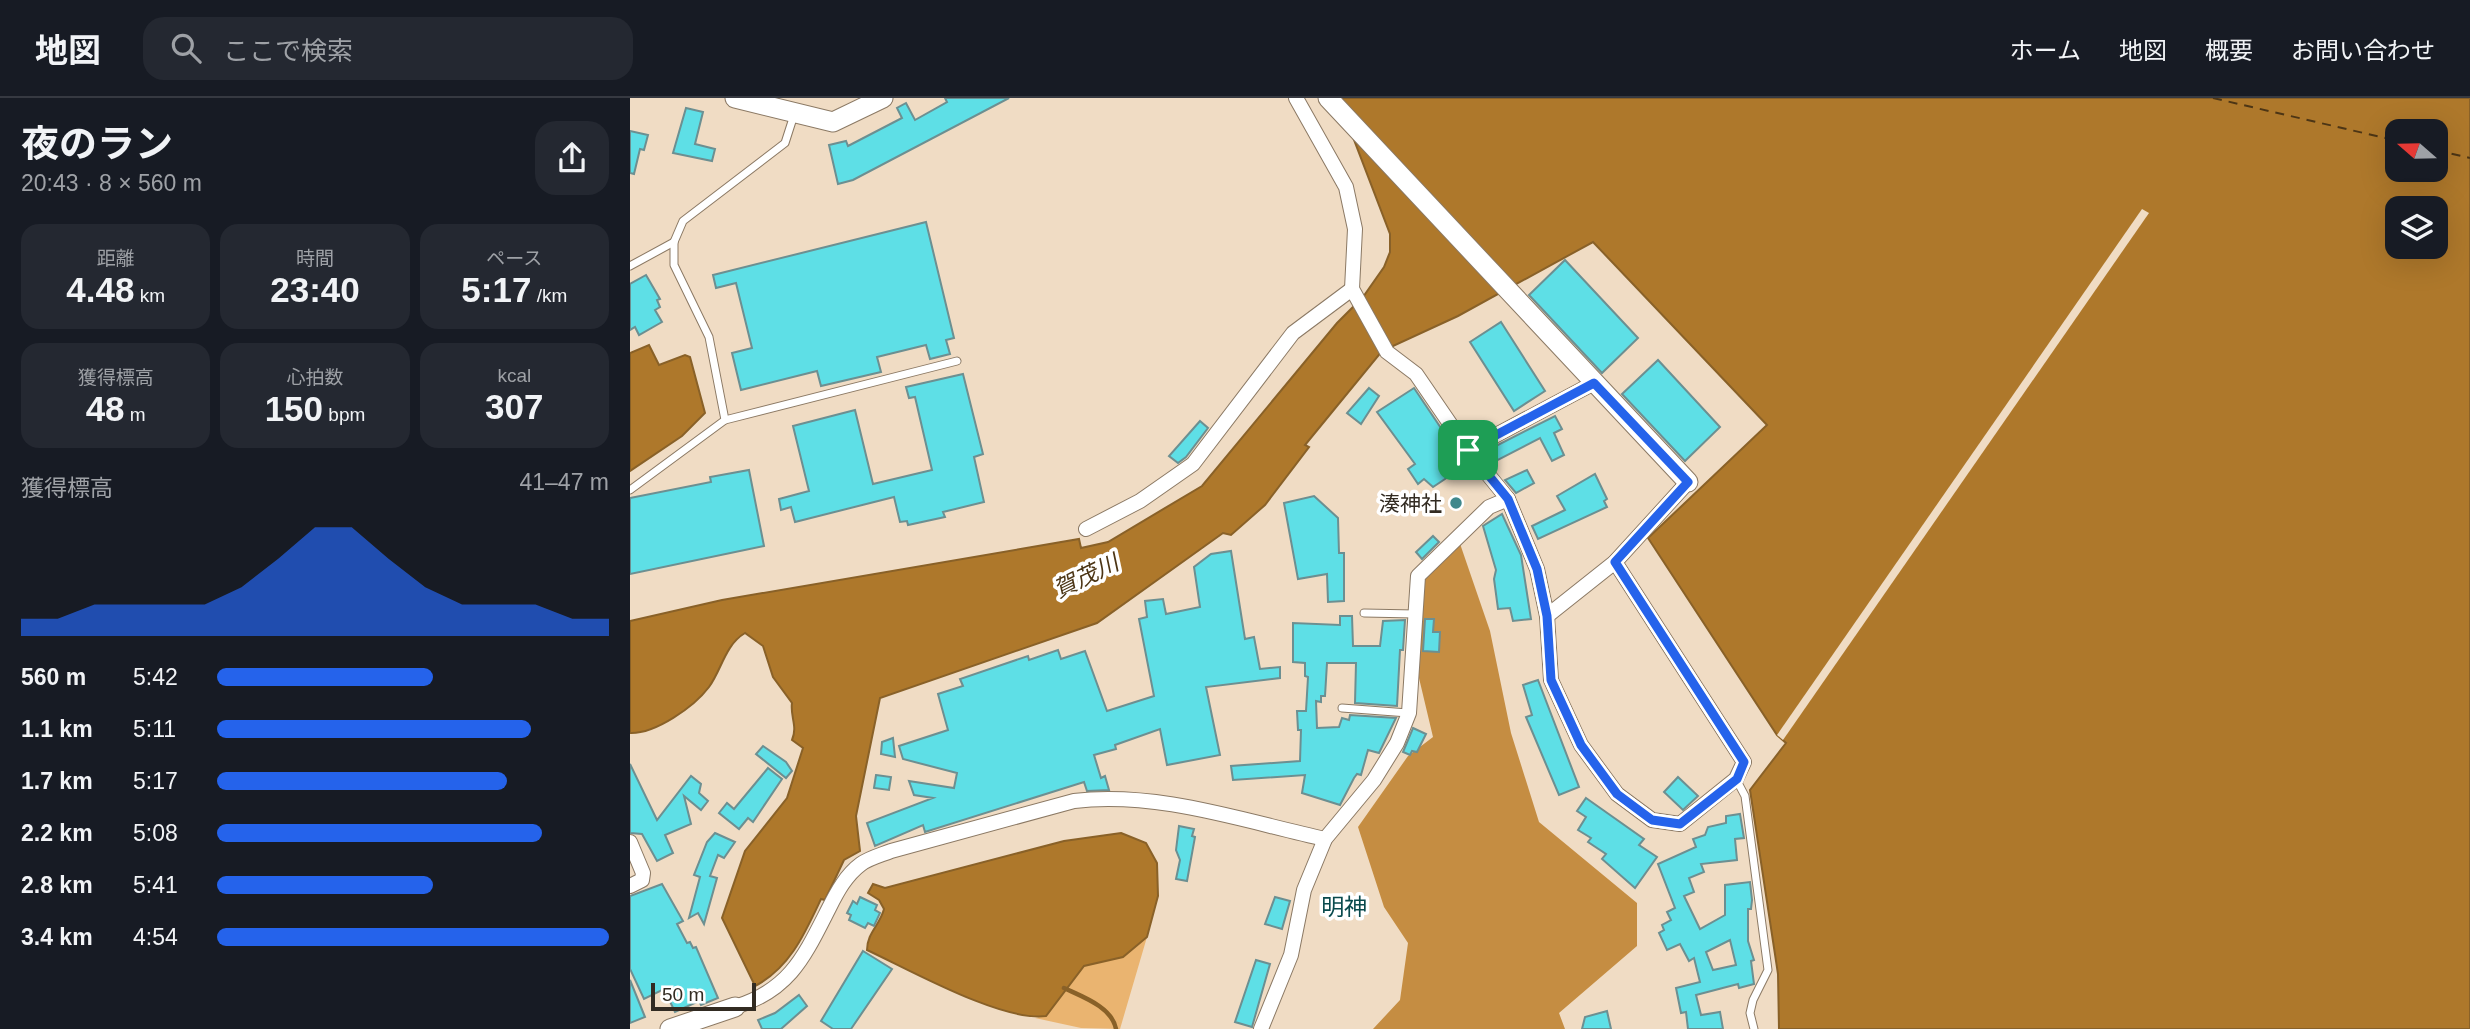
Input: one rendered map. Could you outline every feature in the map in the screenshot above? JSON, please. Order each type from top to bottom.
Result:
[{"type":"street","points":[[735,98],[833,122],[883,98]]},
{"type":"street","points":[[1296,98],[1346,187],[1355,229],[1355,295],[1387,352],[1416,374],[1468,450],[1508,499],[1537,569],[1547,616],[1551,680],[1581,745],[1617,794],[1652,820],[1680,824],[1737,779],[1744,762],[1615,562]]},
{"type":"street","points":[[1330,101],[1688,482],[1615,562],[1547,616]]},
{"type":"street","points":[[1087,529],[1140,501],[1193,464],[1293,332],[1355,295]]},
{"type":"street","points":[[1468,450],[1594,383]]},
{"type":"street","points":[[1261,1029],[1291,955],[1304,890],[1325,839],[1374,780],[1397,743],[1409,713],[1418,576],[1489,507],[1508,499]]},
{"type":"street","points":[[670,1029],[759,1000],[778,987],[789,975],[846,878],[862,863],[918,844],[1074,801],[1098,798],[1183,807],[1325,839]]},
{"type":"street","points":[[630,842],[643,873],[642,880],[630,886]]},
{"type":"lane","points":[[725,420],[709,337],[674,265],[674,242],[683,221],[785,143],[795,114]]},
{"type":"lane","points":[[630,267],[674,242]]},
{"type":"lane","points":[[630,490],[725,420],[957,361]]},
{"type":"lane","points":[[1364,613],[1417,614]]},
{"type":"lane","points":[[1342,708],[1409,713]]},
{"type":"lane","points":[[1737,779],[1745,796],[1768,970],[1753,1000],[1750,1013],[1754,1029]]},
{"type":"shaded area","points":[[1457,535],[1490,631],[1511,733],[1539,822],[1637,903],[1637,946],[1559,1013],[1565,1029],[1373,1029],[1400,1000],[1408,943],[1384,907],[1358,827],[1408,756],[1433,737],[1419,678],[1421,579]]},
{"type":"shaded area","points":[[1147,937],[1120,1029],[1081,1028],[1035,1018],[1046,1016],[1084,966],[1123,957]]},
{"type":"water","name":"賀茂川","points":[[1338,98],[2470,98],[2470,1029],[1779,1029],[1778,974],[1750,790],[1786,743],[1777,735],[1648,538],[1767,425],[1593,242],[1458,316],[1382,351],[1305,445],[1309,447],[1265,505],[1231,535],[1223,533],[1097,623],[880,698],[856,816],[860,851],[844,860],[825,900],[821,899],[787,960],[755,986],[722,918],[745,851],[787,798],[803,748],[792,740],[792,703],[773,677],[763,646],[745,633],[733,644],[709,687],[694,703],[662,724],[630,733],[630,621],[722,600],[1079,539],[1081,548],[1108,542],[1202,486],[1337,323],[1363,297],[1384,267],[1390,252],[1390,234]]},
{"type":"water","points":[[649,345],[659,365],[685,355],[690,357],[705,413],[682,436],[630,471],[630,353]]},
{"type":"water","points":[[1121,833],[1146,843],[1157,863],[1158,896],[1147,937],[1123,957],[1084,966],[1046,1016],[1027,1016],[981,1003],[867,950],[869,939],[884,909],[879,900],[868,893],[873,884],[885,888],[1064,841]]},
{"type":"pier","points":[[2142,209],[2149,213],[1783,740],[1777,735]]},
{"type":"building","points":[[945,98],[1009,98],[853,180],[838,184],[829,145],[846,141],[848,146],[902,118],[897,108],[906,103],[915,120],[947,102]]},
{"type":"building","points":[[686,108],[703,112],[695,144],[715,149],[712,161],[673,153]]},
{"type":"building","points":[[630,131],[648,135],[644,150],[640,149],[634,174],[630,173]]},
{"type":"building","points":[[926,222],[954,338],[946,340],[950,354],[930,359],[926,345],[877,357],[881,372],[821,386],[817,371],[741,390],[732,353],[752,348],[736,283],[716,288],[713,275]]},
{"type":"building","points":[[1565,260],[1638,338],[1602,373],[1529,295]]},
{"type":"building","points":[[646,275],[660,299],[657,300],[660,307],[655,310],[662,322],[639,335],[635,327],[630,330],[630,284]]},
{"type":"building","points":[[1501,322],[1545,391],[1514,411],[1470,342]]},
{"type":"building","points":[[1658,360],[1720,427],[1685,461],[1622,394]]},
{"type":"building","points":[[963,374],[983,454],[974,457],[984,502],[943,512],[945,517],[908,525],[907,521],[900,522],[894,497],[795,522],[791,507],[781,510],[779,499],[809,491],[793,426],[855,410],[873,484],[932,470],[915,397],[909,398],[906,387]]},
{"type":"building","points":[[1369,388],[1379,396],[1361,424],[1347,413]]},
{"type":"building","points":[[1414,388],[1455,449],[1444,456],[1454,473],[1433,487],[1424,479],[1418,484],[1408,469],[1415,464],[1377,412]]},
{"type":"building","points":[[1555,416],[1562,429],[1554,433],[1564,455],[1552,461],[1540,438],[1494,462],[1488,450]]},
{"type":"building","points":[[1200,421],[1208,428],[1186,457],[1178,463],[1169,456]]},
{"type":"building","points":[[749,470],[764,546],[630,574],[630,498],[711,482],[710,477]]},
{"type":"building","points":[[1527,470],[1534,483],[1516,493],[1505,480]]},
{"type":"building","points":[[1595,474],[1607,499],[1604,501],[1607,507],[1538,539],[1532,526],[1565,510],[1557,496]]},
{"type":"building","points":[[1314,496],[1338,518],[1339,553],[1344,553],[1344,601],[1328,602],[1327,574],[1298,579],[1284,503]]},
{"type":"building","points":[[1502,514],[1521,555],[1531,619],[1513,621],[1510,608],[1498,609],[1494,579],[1496,570],[1483,526]]},
{"type":"building","points":[[1433,536],[1439,542],[1422,559],[1416,552]]},
{"type":"building","points":[[1231,551],[1245,639],[1254,637],[1260,669],[1280,667],[1280,678],[1206,687],[1220,755],[1167,765],[1160,729],[1115,745],[1116,749],[1094,755],[1101,778],[1105,776],[1109,790],[1087,791],[1084,782],[925,832],[923,825],[875,846],[867,823],[933,798],[914,795],[909,781],[954,788],[957,773],[903,759],[899,746],[948,730],[938,694],[963,686],[960,679],[1028,656],[1029,660],[1058,650],[1061,659],[1085,651],[1107,711],[1154,696],[1139,619],[1147,617],[1145,601],[1163,599],[1166,614],[1200,607],[1194,567],[1211,554]]},
{"type":"building","points":[[1340,616],[1352,616],[1353,646],[1380,646],[1383,621],[1405,620],[1403,650],[1400,650],[1397,706],[1355,703],[1356,663],[1327,663],[1325,696],[1321,696],[1321,702],[1316,701],[1317,728],[1339,727],[1342,718],[1349,720],[1350,715],[1396,718],[1379,753],[1368,750],[1361,775],[1357,774],[1354,778],[1340,805],[1302,793],[1305,775],[1233,780],[1231,766],[1300,761],[1301,730],[1298,730],[1297,711],[1306,711],[1308,677],[1305,676],[1305,663],[1293,662],[1293,623],[1340,625]]},
{"type":"building","points":[[1425,619],[1434,619],[1433,632],[1440,632],[1439,652],[1423,651]]},
{"type":"building","points":[[1538,680],[1579,787],[1559,795],[1526,717],[1532,715],[1523,685]]},
{"type":"building","points":[[1413,728],[1426,734],[1417,752],[1412,751],[1410,755],[1403,752]]},
{"type":"building","points":[[893,738],[895,757],[881,754],[882,742]]},
{"type":"building","points":[[763,746],[786,762],[792,771],[786,778],[756,754]]},
{"type":"building","points":[[630,764],[657,820],[691,776],[701,784],[699,793],[708,801],[701,810],[684,796],[691,824],[665,835],[673,853],[657,861],[642,834],[630,833]]},
{"type":"building","points":[[768,768],[782,779],[753,822],[748,818],[739,829],[719,813],[727,803],[734,809]]},
{"type":"building","points":[[876,775],[891,777],[889,790],[874,788]]},
{"type":"building","points":[[1678,777],[1698,796],[1683,810],[1664,792]]},
{"type":"building","points":[[1586,798],[1644,839],[1639,845],[1657,857],[1635,888],[1602,859],[1606,854],[1588,842],[1591,838],[1578,830],[1586,817],[1577,811]]},
{"type":"building","points":[[1740,814],[1744,838],[1735,839],[1737,860],[1701,864],[1704,872],[1689,878],[1694,892],[1684,896],[1700,929],[1725,915],[1725,885],[1750,882],[1752,900],[1751,909],[1748,909],[1748,941],[1754,960],[1751,961],[1754,984],[1739,988],[1738,984],[1696,995],[1701,1015],[1720,1012],[1723,1029],[1688,1029],[1686,1012],[1681,1013],[1676,988],[1700,982],[1694,958],[1689,961],[1680,944],[1667,950],[1659,933],[1664,930],[1662,925],[1671,920],[1667,912],[1675,908],[1658,864],[1696,847],[1693,839],[1705,835],[1708,827],[1726,823],[1726,816]],"holes":[[[1730,940],[1736,965],[1713,970],[1706,952]]]},
{"type":"building","points":[[1179,826],[1194,829],[1187,881],[1176,879],[1180,860],[1176,850]]},
{"type":"building","points":[[715,833],[735,842],[724,858],[718,855],[710,876],[717,878],[704,924],[698,913],[689,918],[700,877],[694,875],[707,842]]},
{"type":"building","points":[[662,884],[683,921],[677,924],[687,943],[690,942],[693,948],[696,947],[718,998],[701,1005],[699,1001],[675,1012],[664,989],[644,999],[630,969],[630,896]]},
{"type":"building","points":[[860,897],[877,905],[875,910],[880,913],[874,926],[868,923],[865,928],[849,920],[851,915],[847,913],[853,901],[857,904]]},
{"type":"building","points":[[1275,897],[1290,901],[1282,929],[1265,924]]},
{"type":"building","points":[[863,951],[892,969],[851,1029],[833,1029],[821,1021]]},
{"type":"building","points":[[1256,960],[1270,964],[1252,1027],[1235,1022]]},
{"type":"building","points":[[630,980],[645,1017],[630,1023]]},
{"type":"building","points":[[799,995],[807,1006],[781,1029],[762,1029],[758,1020],[775,1013]]},
{"type":"building","points":[[1607,1011],[1611,1029],[1582,1029],[1585,1017]]},
{"type":"waterway","points":[[1064,988],[1103,1009],[1116,1029]]},
{"type":"ferry route","points":[[2213,98],[2385,138]]},
{"type":"ferry route","points":[[2448,153],[2470,158]]},
{"type":"place","name":"湊神社","points":[[1456,503]]},
{"type":"district","name":"明神","points":[[1344,907]]},
{"type":"route","points":[[1594,383],[1688,482],[1615,562],[1744,762],[1737,779],[1680,824],[1652,820],[1617,794],[1581,745],[1551,680],[1547,616],[1537,569],[1508,499],[1468,450],[1594,383]]}]
